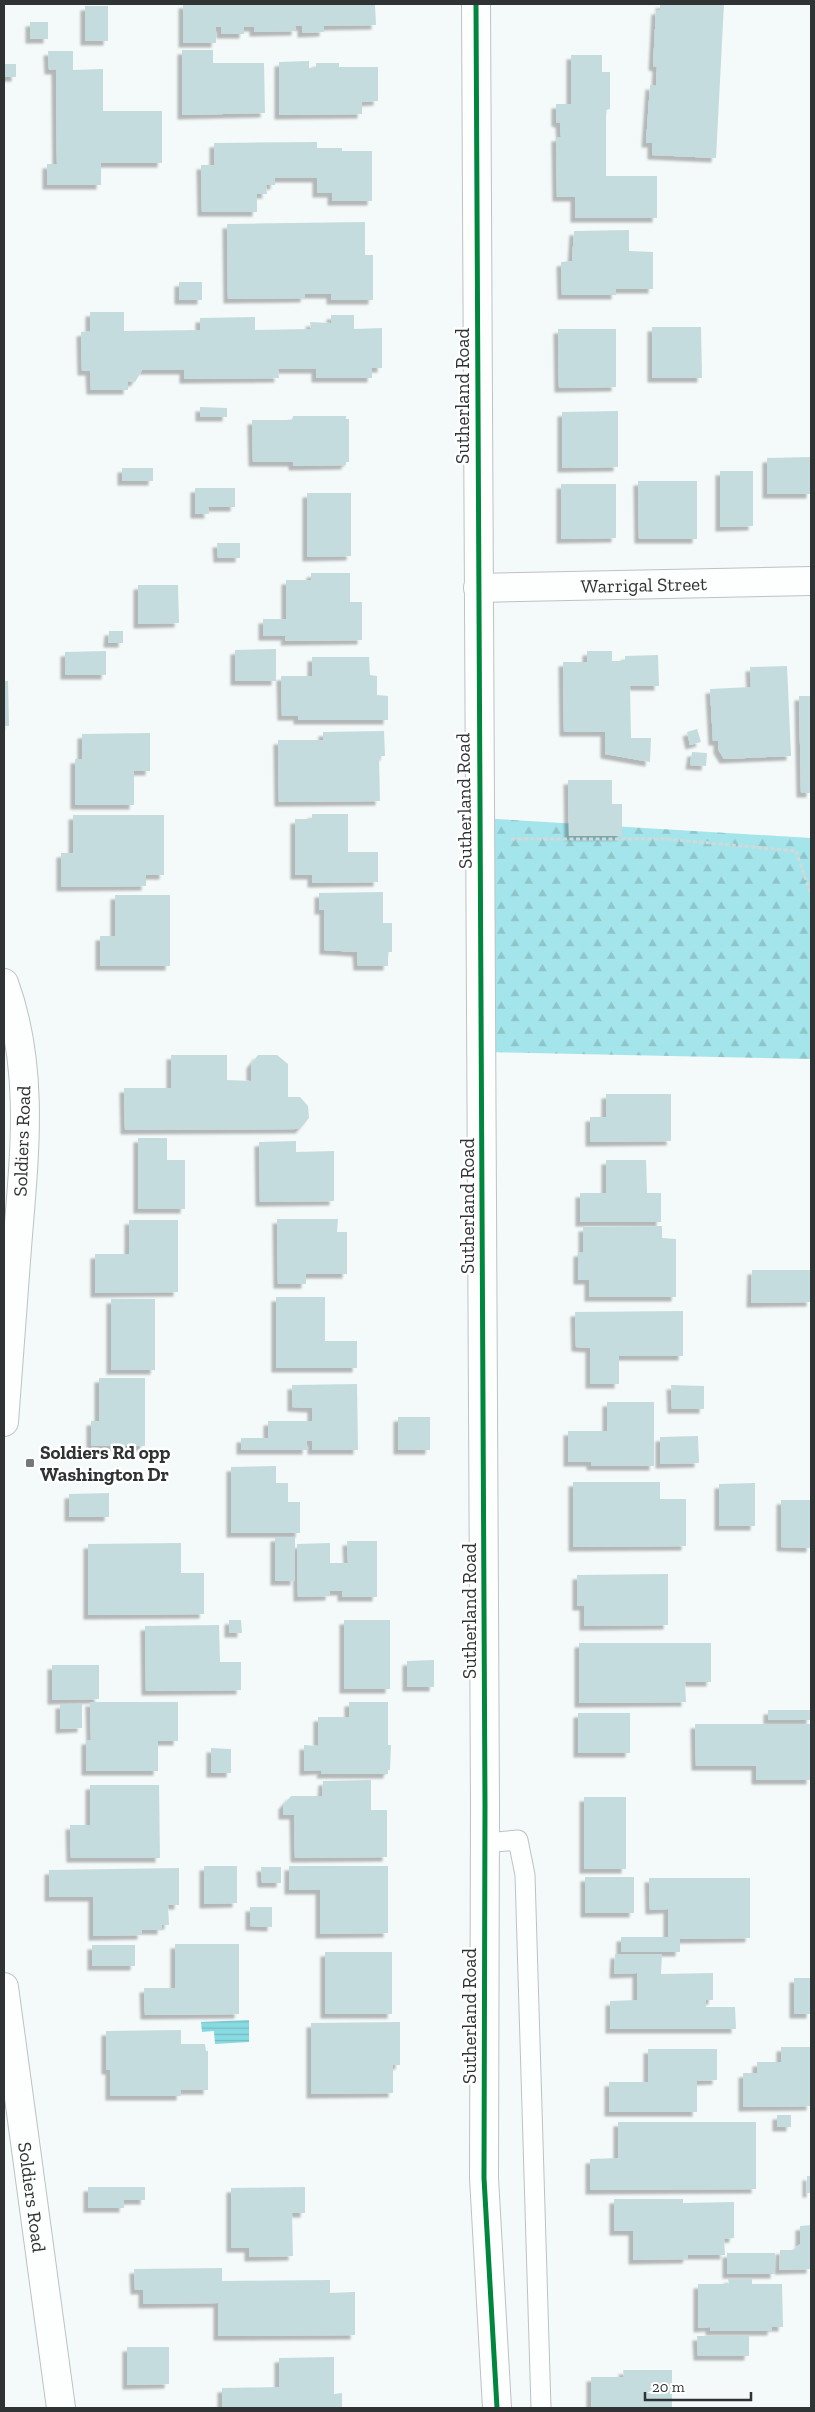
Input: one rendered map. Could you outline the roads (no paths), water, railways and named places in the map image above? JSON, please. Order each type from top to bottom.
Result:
[{"type":"street","name":"Sutherland Road","points":[[476,4],[479,839],[482,962],[485,1843],[484,2178],[497,2408]]},
{"type":"street","name":"Warrigal Street","points":[[478,588],[811,581]]},
{"type":"street","name":"Soldiers Road","points":[[4,983],[19,1030],[24,1060],[25,1099],[22,1183],[4,1422]]},
{"type":"street","name":"Soldiers Road","points":[[4,1987],[61,2408]]},
{"type":"lane","points":[[485,1843],[518,1840],[525,1875],[540,2408]]},
{"type":"place","name":"Soldiers Rd opp Washington Dr","points":[[30,1463]]}]
